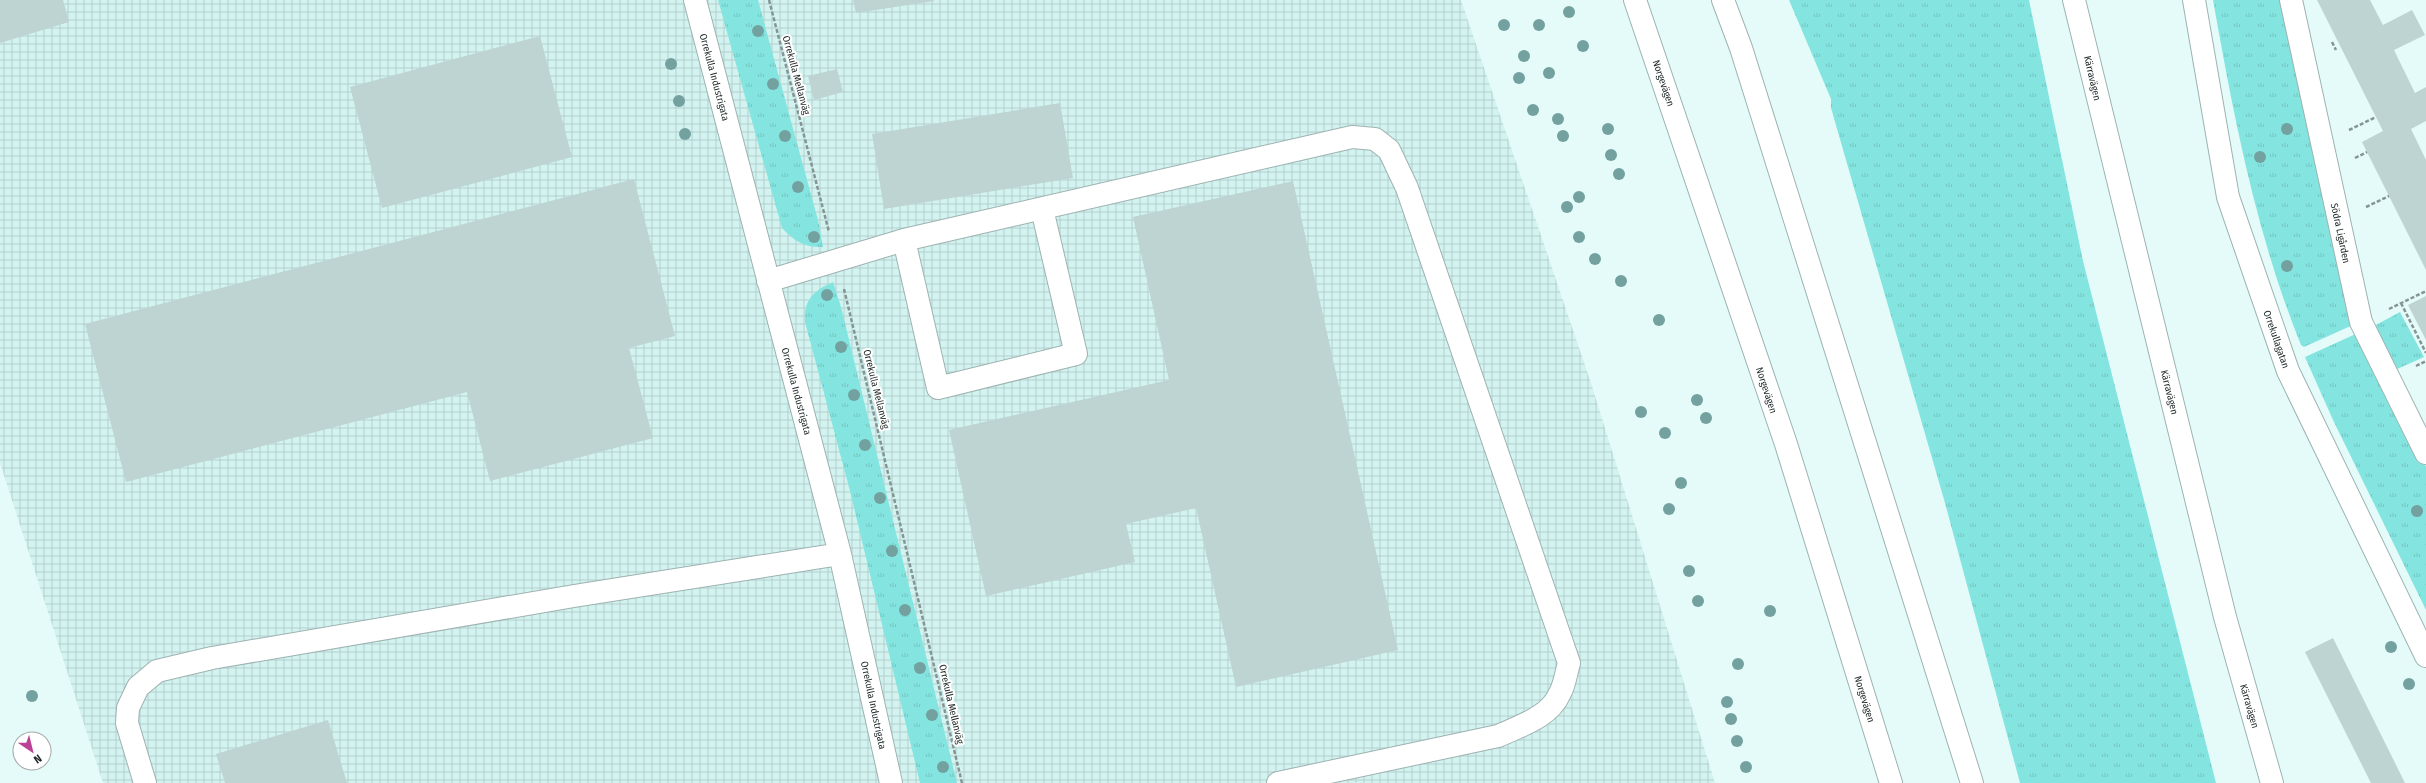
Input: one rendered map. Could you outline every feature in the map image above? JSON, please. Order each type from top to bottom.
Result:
[{"type":"main road","name":"Orrekulla Industrigata","points":[[695,0],[840,554],[891,783]]},
{"type":"main road","name":"Norgevägen","points":[[1635,0],[1786,444],[1891,783]]},
{"type":"main road","points":[[1723,0],[1741,48],[1861,423],[1972,783]]},
{"type":"main road","name":"Kärravägen","points":[[2074,0],[2223,609],[2272,783]]},
{"type":"main road","name":"Orrekullagatan","points":[[2194,0],[2228,197],[2288,371],[2426,656]]},
{"type":"main road","name":"Södra Ligården","points":[[2291,0],[2361,322],[2426,453]]},
{"type":"main road","points":[[768,281],[904,240],[1352,137],[1375,139],[1389,150],[1407,188],[1569,663],[1560,694],[1548,710],[1532,721],[1498,736],[1278,783]]},
{"type":"main road","points":[[904,240],[938,388],[1076,354],[1042,209]]},
{"type":"main road","points":[[145,783],[127,723],[128,708],[138,687],[157,670],[212,658],[566,598],[840,554]]},
{"type":"path","name":"Orrekulla Mellanväg","points":[[769,0],[874,409],[962,783]]},
{"type":"path","points":[[2361,322],[2426,291]]},
{"type":"path","points":[[2401,303],[2426,353]]},
{"type":"shaded area","points":[[0,0],[1461,0],[1591,383],[1715,783],[103,783],[0,463]]},
{"type":"green space","points":[[718,0],[758,0],[818,220],[823,247],[800,243],[782,228]]},
{"type":"green space","points":[[1789,0],[2029,0],[2083,261],[2216,783],[2020,783],[1945,503],[1831,108],[1831,99]]},
{"type":"green space","points":[[2213,0],[2285,0],[2355,324],[2304,347],[2301,345],[2285,303],[2259,218],[2238,132]]},
{"type":"green space","points":[[833,282],[841,307],[957,783],[920,783],[850,491],[805,322],[806,308],[811,297],[820,289]]},
{"type":"green space","points":[[2400,312],[2424,357],[2395,370],[2374,326]]},
{"type":"green space","points":[[2360,332],[2426,467],[2426,610],[2333,420],[2305,357]]},
{"type":"building","points":[[0,0],[63,0],[69,22],[0,43]]},
{"type":"building","points":[[853,0],[934,0],[934,1],[856,13]]},
{"type":"building","points":[[2317,0],[2370,0],[2383,25],[2412,10],[2425,35],[2394,50],[2415,93],[2426,87],[2426,121],[2411,129],[2426,160],[2426,270],[2362,142],[2383,131]]},
{"type":"building","points":[[540,36],[572,157],[382,208],[350,87]]},
{"type":"building","points":[[837,69],[843,92],[814,100],[808,76]]},
{"type":"building","points":[[1060,103],[1073,178],[884,209],[872,134]]},
{"type":"building","points":[[634,179],[675,336],[629,348],[653,438],[490,481],[467,392],[126,482],[85,324]]},
{"type":"building","points":[[1293,181],[1398,650],[1236,687],[1196,508],[1126,524],[1135,562],[986,596],[949,430],[1169,380],[1133,217]]},
{"type":"building","points":[[2426,296],[2426,340],[2408,305]]},
{"type":"building","points":[[2333,638],[2405,783],[2371,783],[2305,652]]},
{"type":"building","points":[[328,720],[347,783],[225,783],[216,754]]}]
